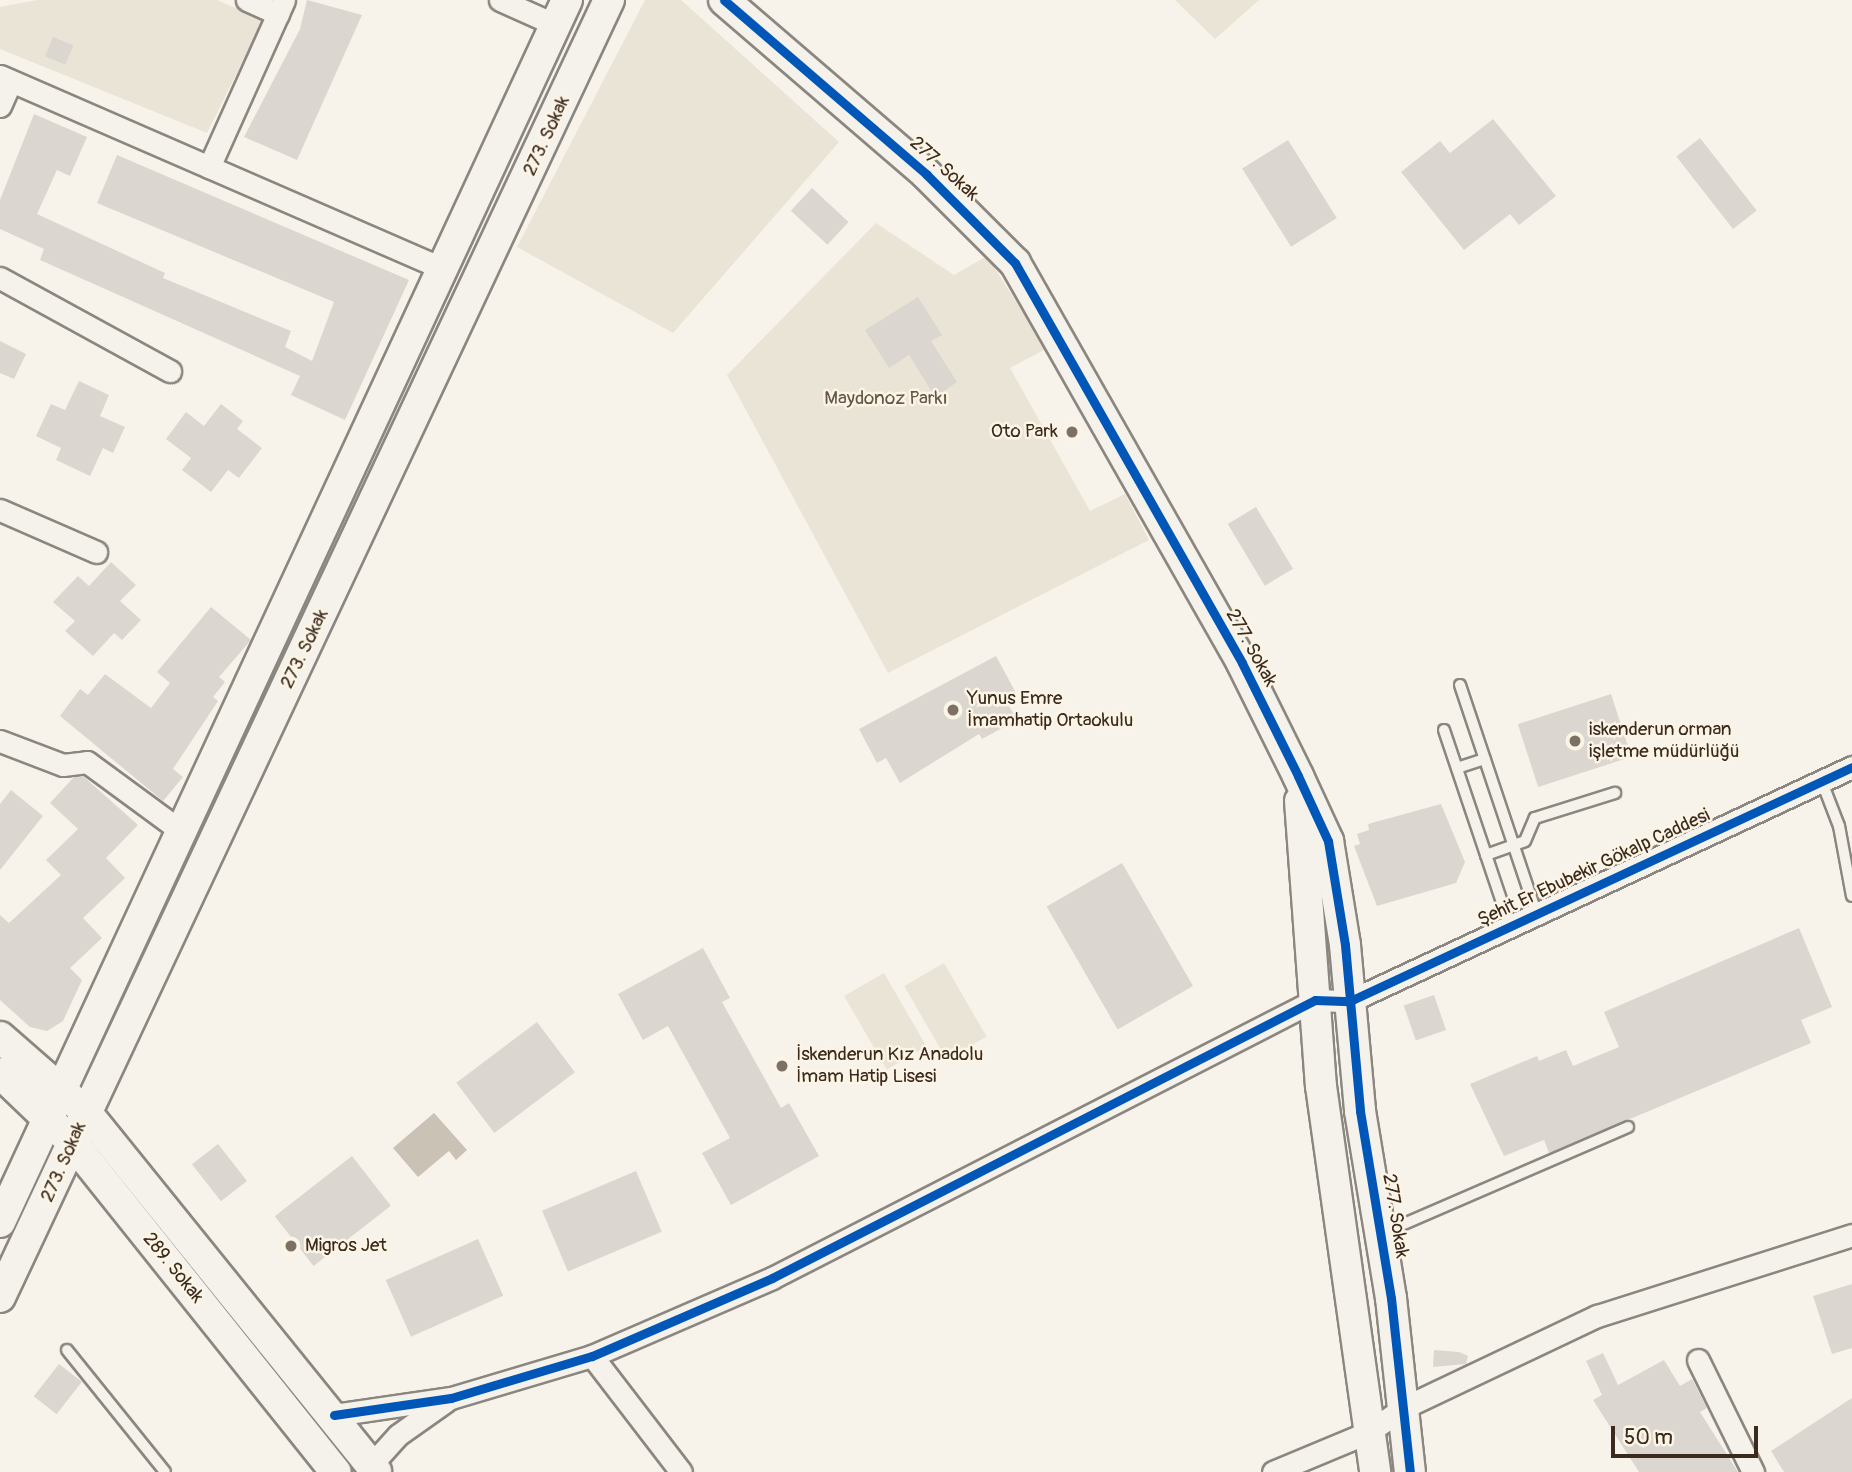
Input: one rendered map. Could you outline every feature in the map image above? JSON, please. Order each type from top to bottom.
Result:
[{"type":"street","points":[[209,167],[281,7],[247,0]]},
{"type":"street","points":[[500,0],[562,12]]},
{"type":"street","name":"273. Sokak","points":[[0,1297],[609,0]]},
{"type":"street","name":"277. Sokak","points":[[724,0],[926,174],[1015,263],[1298,776],[1328,841],[1410,1472]]},
{"type":"street","name":"273. Sokak","points":[[0,1222],[48,1119],[59,1088],[446,270],[562,12]]},
{"type":"street","points":[[0,106],[6,79],[446,270]]},
{"type":"street","points":[[0,278],[170,371]]},
{"type":"street","points":[[0,510],[96,552]]},
{"type":"street","points":[[0,741],[63,765],[87,762],[181,831]]},
{"type":"street","name":"Şehit Er Ebubekir Gökalp Caddesi","points":[[1350,1001],[1852,767]]},
{"type":"street","name":"277. Sokak","points":[[1298,776],[1315,1000],[1375,1472]]},
{"type":"street","points":[[334,1415],[451,1398],[592,1356],[772,1278],[1315,1000],[1350,1001]]},
{"type":"street","points":[[0,1037],[86,1112],[334,1415],[374,1469],[398,1435],[451,1398]]},
{"type":"street","name":"289. Sokak","points":[[0,1073],[74,1143],[336,1472]]},
{"type":"street","points":[[1273,1472],[1369,1432],[1403,1408],[1597,1316],[1852,1235]]},
{"type":"street","points":[[592,1356],[681,1472]]},
{"type":"street","points":[[1698,1360],[1753,1472]]},
{"type":"lane","points":[[1460,685],[1538,915]]},
{"type":"lane","points":[[1444,730],[1510,926]]},
{"type":"lane","points":[[1457,768],[1485,759]]},
{"type":"lane","points":[[1822,782],[1839,826],[1852,896]]},
{"type":"lane","points":[[1486,855],[1525,841],[1535,818],[1615,793]]},
{"type":"lane","points":[[1380,1234],[1628,1128]]},
{"type":"lane","points":[[67,1350],[165,1472]]},
{"type":"green space","points":[[37,0],[217,0],[263,20],[207,133],[0,49],[0,7]]},
{"type":"green space","points":[[645,0],[681,0],[839,142],[673,333],[517,247]]},
{"type":"green space","points":[[1175,0],[1259,0],[1215,39]]},
{"type":"green space","name":"Maydonoz Parkı","points":[[876,223],[954,275],[987,256],[1046,349],[1010,368],[1090,511],[1125,494],[1149,540],[888,673],[727,375]]},
{"type":"green space","points":[[944,963],[986,1037],[947,1060],[904,986]]},
{"type":"green space","points":[[884,973],[926,1047],[887,1070],[844,996]]},
{"type":"shaded area","points":[[434,1113],[467,1150],[456,1160],[449,1151],[418,1177],[393,1148]]},
{"type":"building","points":[[307,0],[362,15],[297,160],[244,137],[300,29]]},
{"type":"building","points":[[53,37],[73,45],[66,65],[45,56]]},
{"type":"building","points":[[34,114],[87,137],[70,176],[57,170],[37,214],[165,273],[163,278],[291,331],[285,347],[312,361],[334,302],[97,203],[117,155],[409,280],[345,420],[291,395],[300,376],[40,260],[44,249],[0,229],[0,200]]},
{"type":"building","points":[[1493,119],[1556,196],[1519,225],[1510,214],[1464,250],[1401,172],[1440,141],[1450,153]]},
{"type":"building","points":[[1700,138],[1757,210],[1733,229],[1676,156]]},
{"type":"building","points":[[1288,140],[1337,218],[1291,247],[1242,169]]},
{"type":"building","points":[[812,188],[849,222],[827,245],[791,211]]},
{"type":"building","points":[[918,297],[942,335],[931,341],[957,382],[935,397],[909,355],[889,368],[865,330]]},
{"type":"building","points":[[0,341],[26,354],[14,379],[0,373]]},
{"type":"building","points":[[79,381],[109,395],[100,416],[125,427],[113,453],[103,448],[90,476],[56,460],[61,448],[36,436],[51,404],[65,410]]},
{"type":"building","points":[[221,404],[243,421],[237,429],[262,448],[239,478],[228,470],[211,492],[182,470],[191,458],[166,439],[186,412],[204,426]]},
{"type":"building","points":[[1256,507],[1293,569],[1265,586],[1228,524]]},
{"type":"building","points":[[111,562],[136,585],[120,601],[141,620],[122,640],[114,633],[93,656],[65,631],[75,621],[53,602],[78,576],[89,586]]},
{"type":"building","points":[[211,607],[251,640],[219,677],[225,682],[213,697],[218,701],[173,769],[183,777],[163,801],[60,716],[80,689],[88,695],[105,674],[151,708],[170,683],[157,672]]},
{"type":"building","name":"Yunus Emre İmamhatip Ortaokulu","points":[[996,656],[1016,693],[1005,699],[1017,720],[982,739],[979,734],[900,783],[886,758],[877,763],[859,729]]},
{"type":"building","name":"iskenderun orman işletme müdürlüğü","points":[[1611,694],[1631,757],[1538,787],[1518,724]]},
{"type":"building","points":[[83,776],[138,825],[106,858],[125,878],[83,918],[102,938],[70,968],[82,980],[63,1021],[47,1031],[30,1027],[0,1000],[0,915],[9,923],[61,875],[46,860],[78,829],[50,803],[74,777]]},
{"type":"building","points":[[11,790],[43,816],[0,870],[0,804]]},
{"type":"building","points":[[1441,804],[1465,862],[1456,883],[1377,906],[1354,846],[1360,844],[1357,834],[1369,830],[1368,824]]},
{"type":"building","points":[[1122,863],[1193,986],[1118,1029],[1047,906]]},
{"type":"building","points":[[1799,928],[1832,1007],[1801,1020],[1811,1043],[1549,1153],[1544,1140],[1504,1156],[1470,1084],[1537,1056],[1539,1061],[1566,1050],[1573,1066],[1619,1047],[1604,1012]]},
{"type":"building","points":[[703,948],[730,998],[722,1002],[781,1108],[789,1103],[819,1156],[731,1205],[702,1153],[730,1138],[668,1026],[643,1040],[618,994]]},
{"type":"building","points":[[1434,995],[1446,1030],[1416,1040],[1404,1005]]},
{"type":"building","points":[[537,1022],[575,1072],[494,1133],[456,1083]]},
{"type":"building","points":[[218,1144],[247,1181],[221,1201],[192,1164]]},
{"type":"building","points":[[352,1156],[391,1206],[314,1266],[275,1216]]},
{"type":"building","points":[[636,1171],[662,1232],[568,1272],[542,1211]]},
{"type":"building","points":[[478,1239],[503,1296],[411,1337],[386,1280]]},
{"type":"building","points":[[1852,1284],[1852,1348],[1832,1354],[1813,1296]]},
{"type":"building","points":[[1434,1350],[1459,1352],[1468,1356],[1466,1364],[1433,1367]]},
{"type":"building","points":[[1603,1353],[1618,1385],[1664,1360],[1680,1386],[1692,1379],[1707,1408],[1700,1412],[1738,1472],[1639,1472],[1593,1400],[1602,1395],[1586,1361]]},
{"type":"building","points":[[59,1364],[82,1382],[57,1414],[34,1396]]},
{"type":"building","points":[[1852,1398],[1852,1472],[1784,1472],[1771,1451]]},
{"type":"cycle path","points":[[724,0],[926,174],[1015,263],[1242,663],[1298,776],[1328,841],[1345,945],[1360,1111],[1391,1298],[1410,1472]]},
{"type":"cycle path","points":[[334,1415],[451,1398],[592,1356],[772,1278],[1315,1000],[1350,1001],[1852,767]]},
{"type":"place","name":"Oto Park","points":[[1072,432]]},
{"type":"place","name":"Yunus Emre İmamhatip Ortaokulu","points":[[953,710]]},
{"type":"place","name":"iskenderun orman işletme müdürlüğü","points":[[1575,741]]},
{"type":"place","name":"İskenderun Kız Anadolu İmam Hatip Lisesi","points":[[782,1066]]},
{"type":"place","name":"Migros Jet","points":[[291,1246]]}]
